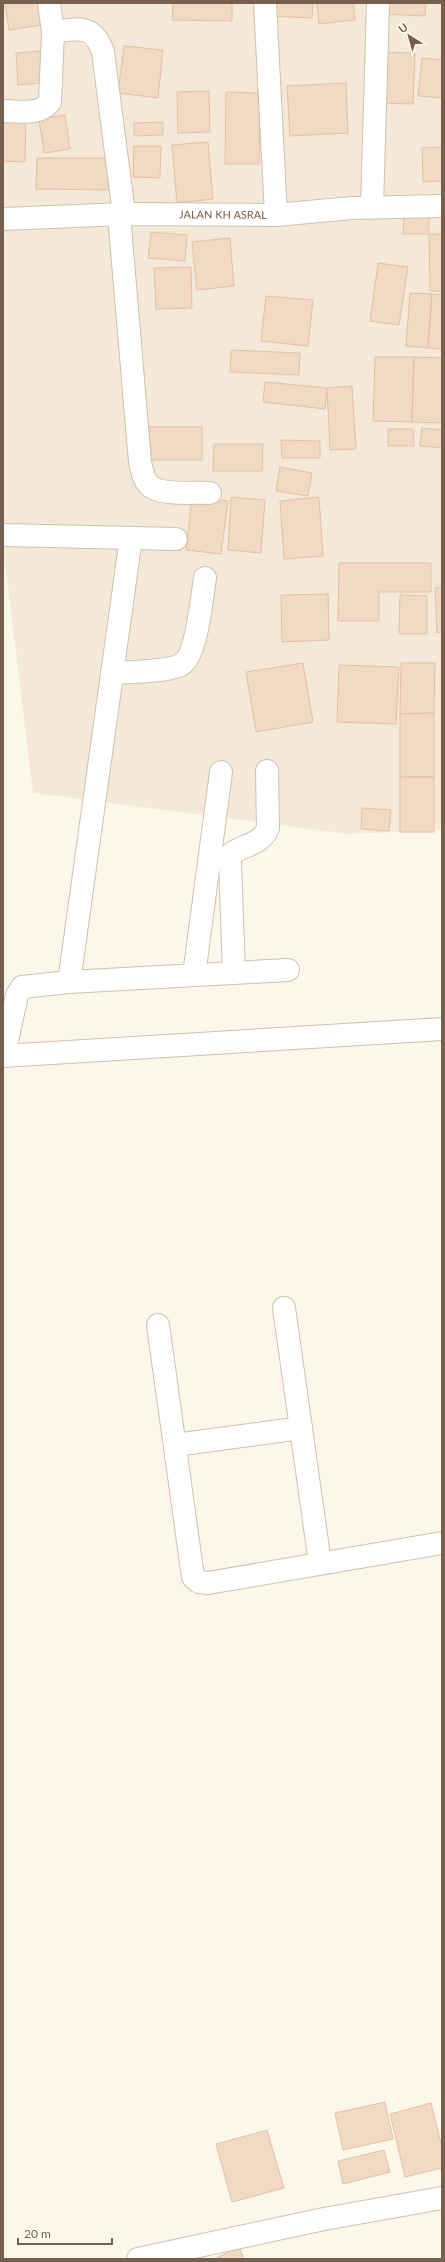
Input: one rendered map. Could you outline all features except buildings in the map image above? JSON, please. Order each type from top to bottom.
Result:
[{"type":"street","points":[[3,111],[39,111],[45,108],[50,102],[53,32],[49,3]]},
{"type":"street","points":[[265,3],[276,215]]},
{"type":"street","points":[[372,207],[378,3]]},
{"type":"street","points":[[53,32],[83,29],[93,33],[99,40],[103,52],[121,214],[140,462],[143,476],[149,486],[160,491],[210,493]]},
{"type":"street","name":"JALAN KH ASRAL","points":[[3,219],[121,214],[276,215],[372,207],[442,206]]},
{"type":"street","points":[[3,535],[176,539]]},
{"type":"street","points":[[69,982],[130,538]]},
{"type":"street","points":[[112,673],[172,668],[183,664],[191,653],[205,578]]},
{"type":"street","points":[[234,973],[230,862],[232,854],[240,848],[260,842],[268,828],[267,771]]},
{"type":"street","points":[[194,975],[221,772]]},
{"type":"street","points":[[212,836],[265,835]]},
{"type":"street","points":[[288,970],[69,982],[22,987],[17,995],[4,1056],[442,1029]]},
{"type":"street","points":[[284,1308],[320,1563]]},
{"type":"street","points":[[158,1325],[193,1577],[199,1582],[208,1582],[442,1543]]},
{"type":"street","points":[[174,1444],[301,1428]]},
{"type":"street","points":[[138,2259],[324,2219],[442,2198]]},
{"type":"shaded area","points":[[3,3],[442,3],[442,830],[347,834],[33,793],[3,545]]}]
